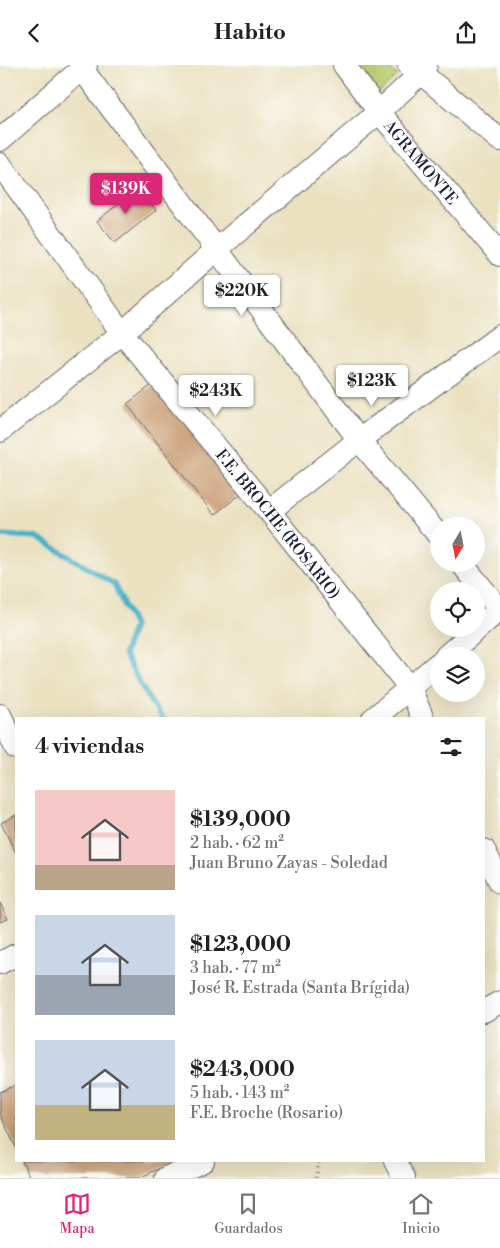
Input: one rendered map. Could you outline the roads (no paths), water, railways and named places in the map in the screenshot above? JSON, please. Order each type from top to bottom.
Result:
[{"type":"street","name":"AGRAMONTE","points":[[344,65],[379,112],[500,255]]},
{"type":"street","points":[[0,140],[84,67],[216,250],[359,440],[430,525]]},
{"type":"street","points":[[0,431],[122,333],[216,250],[379,112],[419,67],[500,140]]},
{"type":"street","name":"F.E. BROCHE (ROSARIO)","points":[[0,164],[122,333],[269,511],[410,688],[422,717]]},
{"type":"street","points":[[269,511],[359,440],[500,336]]},
{"type":"street","points":[[456,647],[500,609],[470,573]]},
{"type":"street","points":[[375,717],[430,671]]},
{"type":"street","points":[[0,715],[15,746]]},
{"type":"street","points":[[485,852],[500,882]]},
{"type":"street","points":[[0,963],[15,956]]},
{"type":"street","points":[[485,1010],[500,1002]]},
{"type":"street","points":[[396,1162],[404,1178]]},
{"type":"street","points":[[166,1178],[202,1168]]},
{"type":"waterway","points":[[0,535],[37,537],[114,584],[134,626],[124,654],[150,701],[162,717]]}]
